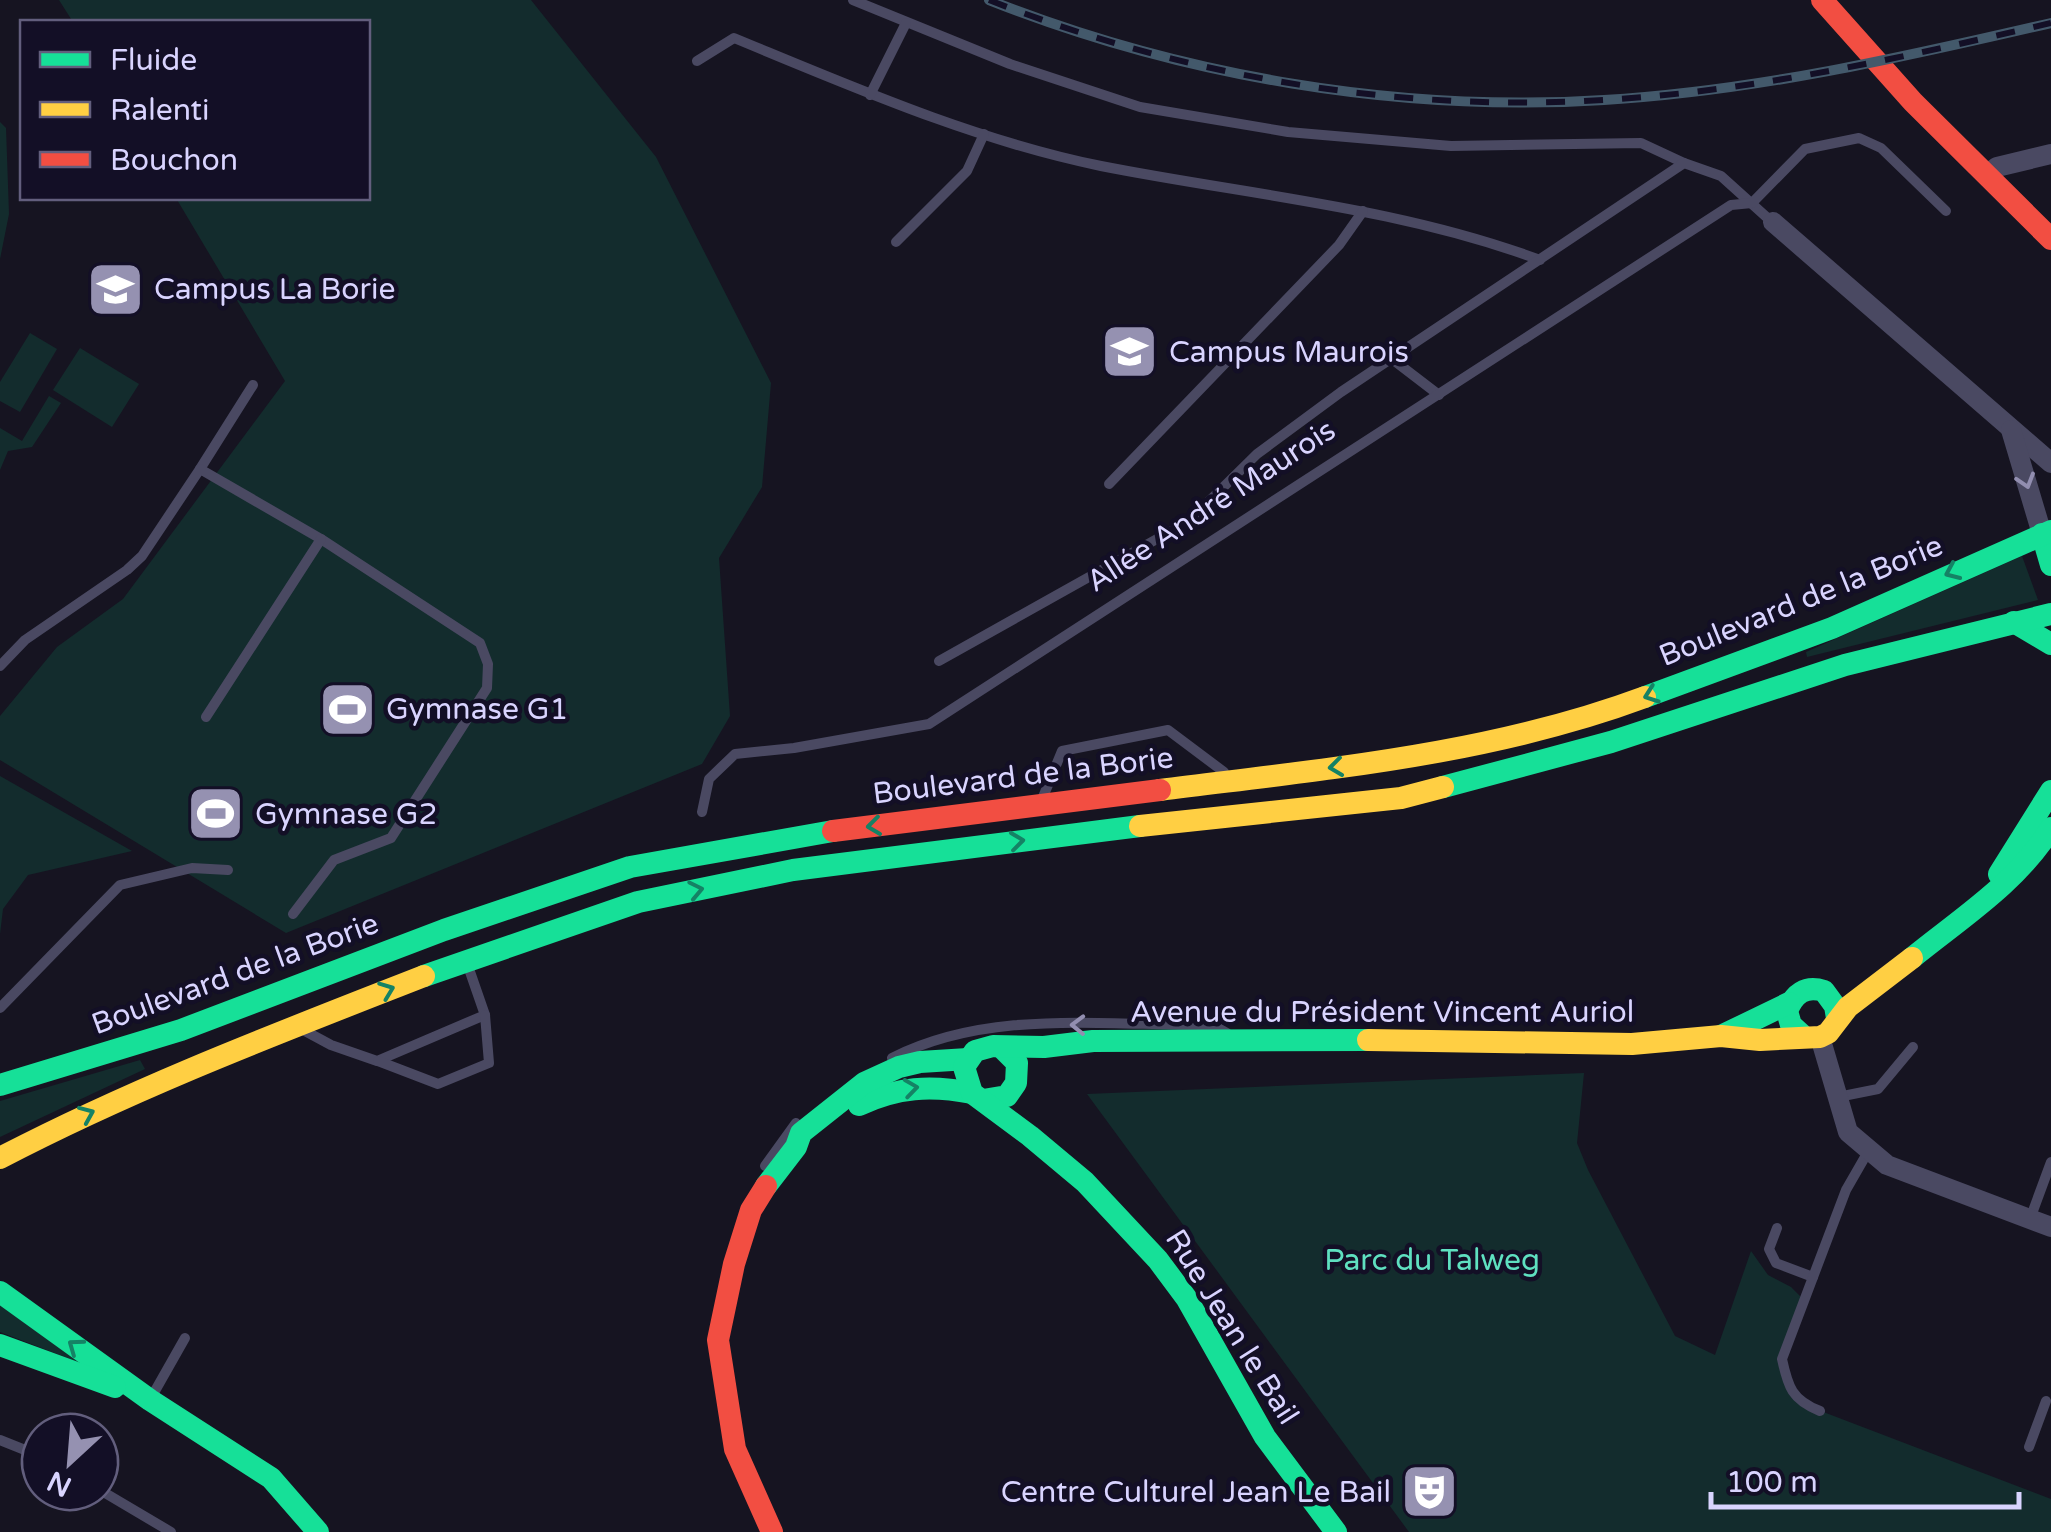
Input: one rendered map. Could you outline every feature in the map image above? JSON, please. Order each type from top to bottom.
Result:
[{"type":"main road","points":[[1822,0],[1914,102],[2048,234]]},
{"type":"main road","points":[[2046,532],[2051,566]]},
{"type":"main road","name":"Boulevard de la Borie","points":[[0,1084],[181,1030],[444,930],[630,867],[786,837],[1404,759],[1504,740],[1602,713],[1832,628],[2046,532]]},
{"type":"main road","points":[[0,1158],[75,1119],[295,1026],[466,960],[638,902],[794,870],[1401,798],[1611,742],[1845,665],[2051,614]]},
{"type":"main road","points":[[2014,622],[2051,644]]},
{"type":"main road","points":[[1982,900],[2051,791]]},
{"type":"main road","points":[[1910,961],[1826,991],[1799,991],[1789,1004],[1788,1018],[1811,1036],[1828,1032],[1838,1018],[1910,961],[1982,900],[2004,886],[2038,849],[2051,828]]},
{"type":"main road","points":[[1826,991],[1836,1003],[1838,1018]]},
{"type":"main road","name":"Avenue du Président Vincent Auriol","points":[[1721,1036],[1789,1004]]},
{"type":"main road","name":"Avenue du Président Vincent Auriol","points":[[1000,1047],[1093,1041],[1632,1044],[1721,1036],[1760,1040],[1811,1036]]},
{"type":"main road","points":[[772,1532],[735,1449],[718,1340],[734,1264],[758,1195],[796,1147],[801,1133],[819,1116],[864,1083],[899,1067],[968,1059],[984,1046],[1000,1047],[1014,1057],[1021,1125]]},
{"type":"main road","points":[[796,1147],[856,1106],[900,1088],[924,1085],[998,1100],[1044,1047]]},
{"type":"main road","points":[[968,1059],[964,1076],[978,1097]]},
{"type":"main road","name":"Rue Jean le Bail","points":[[978,1097],[1060,1157],[1139,1233],[1183,1293],[1227,1376],[1274,1452],[1336,1532]]},
{"type":"main road","points":[[0,1292],[150,1400],[270,1478],[318,1532]]},
{"type":"main road","points":[[0,1344],[150,1400]]},
{"type":"street","points":[[1988,174],[1997,167],[2051,154]]},
{"type":"street","points":[[1773,222],[2051,463]]},
{"type":"street","points":[[2011,428],[2046,532]]},
{"type":"street","points":[[1811,1036],[1838,1097],[1848,1132],[1886,1165],[2051,1227]]},
{"type":"lane","points":[[853,0],[1010,64],[1140,107],[1288,132],[1451,146],[1641,144],[1721,176],[1773,222]]},
{"type":"lane","points":[[870,95],[906,23]]},
{"type":"lane","points":[[696,62],[734,38],[870,95],[984,134],[1098,166],[1364,211],[1480,238],[1540,260]]},
{"type":"lane","points":[[896,242],[966,171],[984,134]]},
{"type":"lane","points":[[1752,203],[1804,149],[1859,138],[1882,148],[1946,211]]},
{"type":"lane","name":"Allée André Maurois","points":[[939,661],[1189,521],[1257,454],[1684,163]]},
{"type":"lane","name":"Allée André Maurois","points":[[702,812],[710,779],[735,754],[794,748],[929,724],[1731,205],[1752,203]]},
{"type":"lane","points":[[1110,484],[1340,245],[1364,211]]},
{"type":"lane","points":[[1392,359],[1440,395]]},
{"type":"lane","points":[[0,666],[25,640],[142,556],[253,384]]},
{"type":"lane","points":[[200,469],[321,539],[480,643],[488,664],[486,688],[392,838],[334,860],[292,914]]},
{"type":"lane","points":[[206,717],[321,539]]},
{"type":"lane","points":[[1039,804],[1062,751],[1168,730],[1232,779]]},
{"type":"lane","points":[[0,1008],[120,885],[192,868],[228,870]]},
{"type":"lane","points":[[295,1026],[331,1044],[438,1084],[489,1063],[485,1015],[466,960]]},
{"type":"lane","points":[[377,1061],[485,1015]]},
{"type":"lane","points":[[758,1195],[767,1160],[788,1131],[815,1105],[858,1075],[917,1045],[951,1034],[1039,1024],[1213,1024],[1241,1041]]},
{"type":"lane","points":[[1838,1097],[1878,1089],[1912,1047]]},
{"type":"lane","points":[[1820,1411],[1792,1394],[1782,1359],[1846,1190],[1869,1150]]},
{"type":"lane","points":[[2030,1219],[2051,1162]]},
{"type":"lane","points":[[1777,1228],[1769,1249],[1776,1263],[1813,1277]]},
{"type":"lane","points":[[150,1400],[185,1338]]},
{"type":"lane","points":[[2029,1446],[2046,1400]]},
{"type":"lane","points":[[120,1502],[171,1532]]},
{"type":"green space","points":[[59,0],[531,0],[656,157],[771,383],[762,487],[719,558],[730,716],[702,764],[286,933],[0,760],[0,716],[57,647],[123,599],[285,381],[177,200],[370,200],[370,20],[72,20]]},
{"type":"green space","points":[[0,122],[6,128],[9,214],[0,259]]},
{"type":"green space","points":[[30,333],[57,349],[20,412],[0,401],[0,382]]},
{"type":"green space","points":[[80,348],[139,384],[112,427],[53,390]]},
{"type":"green space","points":[[49,396],[61,403],[32,447],[8,451],[0,470],[0,428],[22,441]]},
{"type":"green space","points":[[2022,556],[2038,600],[1807,657],[1806,652]]},
{"type":"green space","points":[[0,776],[132,851],[28,875],[3,909],[0,934]]},
{"type":"green space","points":[[140,1060],[145,1069],[0,1137],[0,1101]]},
{"type":"green space","name":"Parc du Talweg","points":[[1584,1073],[1577,1143],[1675,1336],[1715,1355],[1751,1251],[1768,1275],[1791,1287],[1804,1300],[1782,1359],[1788,1388],[1805,1405],[2051,1499],[2051,1532],[1409,1532],[1087,1094]]},
{"type":"green space","points":[[0,1305],[104,1372],[0,1332]]},
{"type":"railway","points":[[989,0],[1137,50],[1291,83],[1448,101],[1526,103],[1661,96],[1773,81],[2051,23]]},
{"type":"traffic: fast","points":[[1645,697],[1832,628],[2051,531]]},
{"type":"traffic: fast","points":[[2042,534],[2051,565]]},
{"type":"traffic: fast","points":[[1443,787],[1611,742],[1845,665],[2051,614]]},
{"type":"traffic: fast","points":[[2014,622],[2051,644]]},
{"type":"traffic: fast","points":[[1999,874],[2051,791]]},
{"type":"traffic: fast","points":[[424,976],[638,902],[793,870],[1140,826]]},
{"type":"traffic: fast","points":[[1912,958],[2005,883],[2051,828]]},
{"type":"traffic: fast","points":[[0,1085],[181,1030],[444,930],[630,867],[833,831]]},
{"type":"traffic: fast","points":[[1802,1035],[1791,1025],[1787,1011],[1801,992],[1824,991],[1835,1006],[1837,1018]]},
{"type":"traffic: fast","points":[[1721,1036],[1789,1003]]},
{"type":"traffic: fast","points":[[1336,1532],[1265,1437],[1187,1299],[1158,1260],[1085,1182],[972,1093],[964,1067],[975,1051],[993,1046],[1044,1047],[1093,1041],[1368,1040]]},
{"type":"traffic: fast","points":[[983,1100],[1007,1096],[1016,1083],[1017,1063],[1001,1047]]},
{"type":"traffic: fast","points":[[766,1186],[796,1147],[801,1133],[864,1083],[920,1062],[968,1059]]},
{"type":"traffic: fast","points":[[859,1105],[914,1089],[972,1093]]},
{"type":"traffic: fast","points":[[0,1292],[150,1400],[271,1478],[318,1532]]},
{"type":"traffic: fast","points":[[0,1345],[115,1387]]},
{"type":"traffic: slow","points":[[1160,790],[1344,767],[1466,746],[1586,717],[1645,697]]},
{"type":"traffic: slow","points":[[1140,826],[1401,798],[1443,787]]},
{"type":"traffic: slow","points":[[1368,1040],[1632,1044],[1721,1036],[1760,1040],[1820,1037],[1828,1033],[1848,1007],[1912,958]]},
{"type":"traffic: slow","points":[[0,1158],[156,1084],[424,976]]},
{"type":"traffic: jam","points":[[1822,0],[1913,102],[2051,239]]},
{"type":"traffic: jam","points":[[833,831],[1160,790]]},
{"type":"traffic: jam","points":[[766,1186],[751,1210],[734,1264],[718,1340],[735,1449],[772,1532]]},
{"type":"place","name":"Campus La Borie","points":[[115,289]]},
{"type":"place","name":"Campus Maurois","points":[[1130,352]]},
{"type":"place","name":"Gymnase G1","points":[[347,709]]},
{"type":"place","name":"Gymnase G2","points":[[216,814]]},
{"type":"place","name":"Centre Culturel Jean Le Bail","points":[[1430,1492]]}]
